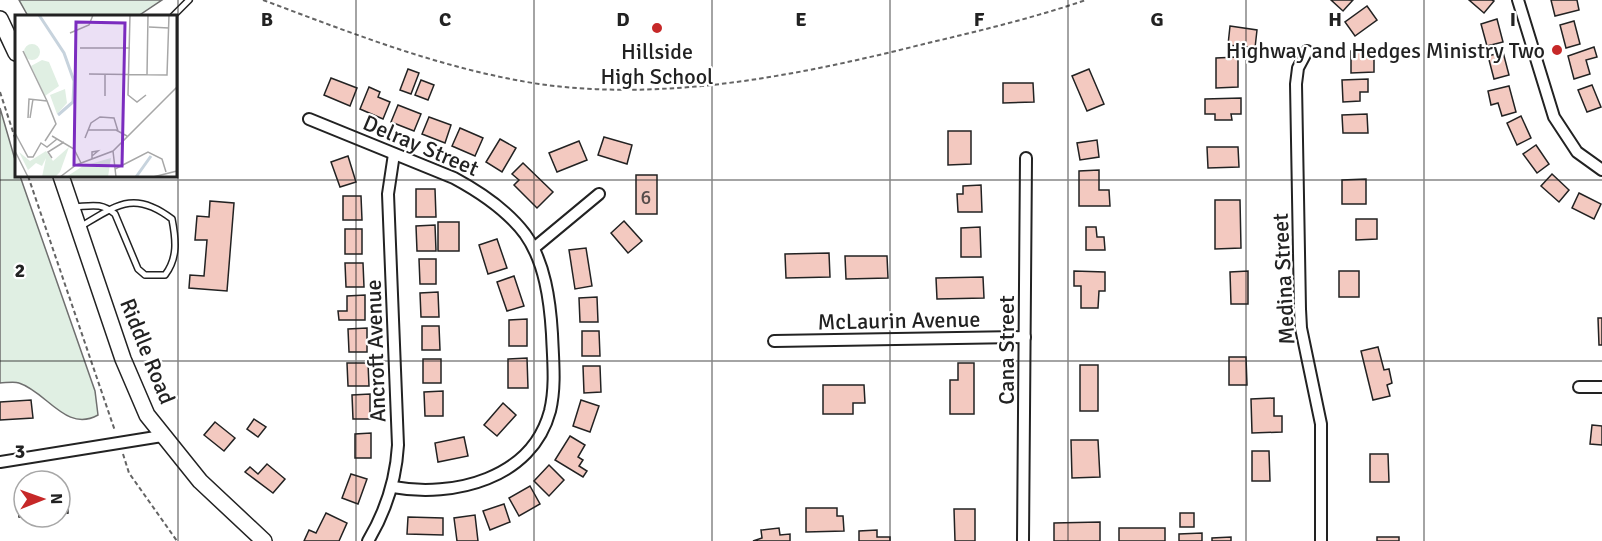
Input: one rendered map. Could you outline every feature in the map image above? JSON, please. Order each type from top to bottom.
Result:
[{"type":"main road","points":[[0,19],[15,51]]},
{"type":"main road","name":"Riddle Road","points":[[61,177],[123,359],[147,415],[200,481],[264,541]]},
{"type":"street","points":[[1518,0],[1554,117],[1577,152],[1602,170]]},
{"type":"street","name":"Medina Street","points":[[1307,51],[1298,68],[1296,84],[1299,277],[1301,328],[1321,424],[1321,541]]},
{"type":"street","name":"Delray Street","points":[[309,120],[476,189],[513,221],[534,249],[542,273],[551,324],[553,393],[544,426],[535,441],[513,465],[480,481],[439,491],[393,487]]},
{"type":"street","name":"Ancroft Avenue","points":[[368,541],[393,487],[398,445],[388,194],[394,154]]},
{"type":"street","name":"Cana Street","points":[[1023,541],[1026,158]]},
{"type":"street","points":[[534,249],[599,194]]},
{"type":"street","name":"McLaurin Avenue","points":[[774,341],[1025,337]]},
{"type":"street","points":[[1579,387],[1602,387]]},
{"type":"street","points":[[0,462],[162,436]]},
{"type":"lane","points":[[174,15],[189,0]]},
{"type":"lane","points":[[72,207],[102,205],[109,209],[115,214],[138,269],[145,275],[165,275],[174,263],[176,240],[172,219],[154,206],[125,202],[109,209],[79,228]]},
{"type":"path","points":[[263,0],[388,47],[446,65],[540,84],[633,90],[710,86],[824,67],[992,28],[1086,0]]},
{"type":"path","points":[[0,92],[15,138]]},
{"type":"path","points":[[28,177],[129,474],[177,541]]},
{"type":"green space","points":[[19,0],[162,0],[140,15],[27,15]]},
{"type":"green space","points":[[0,108],[15,160],[15,177],[20,177],[95,391],[98,415],[87,419],[76,419],[66,415],[39,394],[19,383],[0,383]]},
{"type":"building","points":[[1331,0],[1353,0],[1343,11]]},
{"type":"building","points":[[1469,0],[1492,0],[1494,1],[1484,13]]},
{"type":"building","points":[[1551,0],[1577,0],[1579,10],[1555,16]]},
{"type":"building","points":[[1367,6],[1377,20],[1355,36],[1345,22]]},
{"type":"building","points":[[1497,19],[1503,42],[1487,46],[1481,24]]},
{"type":"building","points":[[1574,21],[1580,44],[1566,48],[1560,25]]},
{"type":"building","points":[[1230,26],[1257,30],[1255,48],[1228,45]]},
{"type":"building","points":[[1594,47],[1597,57],[1586,60],[1590,74],[1574,79],[1568,56]]},
{"type":"building","points":[[1351,51],[1367,51],[1367,55],[1374,55],[1374,72],[1351,73]]},
{"type":"building","points":[[1503,52],[1509,75],[1494,79],[1488,56]]},
{"type":"building","points":[[1238,57],[1238,87],[1216,88],[1216,58]]},
{"type":"building","points":[[408,69],[419,73],[411,94],[400,90]]},
{"type":"building","points":[[1089,69],[1104,104],[1087,111],[1072,76]]},
{"type":"building","points":[[331,78],[357,88],[350,106],[324,95]]},
{"type":"building","points":[[1368,79],[1368,92],[1360,92],[1360,101],[1343,102],[1342,80]]},
{"type":"building","points":[[421,80],[434,85],[428,100],[415,95]]},
{"type":"building","points":[[1003,83],[1033,83],[1034,102],[1003,103]]},
{"type":"building","points":[[1592,85],[1601,107],[1587,112],[1578,90]]},
{"type":"building","points":[[1509,86],[1516,112],[1502,116],[1498,103],[1491,105],[1488,91]]},
{"type":"building","points":[[369,87],[380,92],[378,97],[390,102],[383,119],[360,109]]},
{"type":"building","points":[[1241,98],[1241,114],[1231,114],[1232,120],[1215,120],[1215,114],[1205,114],[1205,99]]},
{"type":"building","points":[[398,105],[421,114],[414,131],[391,122]]},
{"type":"building","points":[[1367,114],[1368,133],[1343,133],[1342,115]]},
{"type":"building","points":[[1521,116],[1531,138],[1517,145],[1507,123]]},
{"type":"building","points":[[429,117],[451,125],[445,143],[422,134]]},
{"type":"building","points":[[460,128],[483,138],[475,156],[452,146]]},
{"type":"building","points":[[948,131],[971,131],[971,164],[948,165]]},
{"type":"building","points":[[604,137],[632,145],[627,164],[598,155]]},
{"type":"building","points":[[500,139],[516,148],[502,172],[486,162]]},
{"type":"building","points":[[1097,140],[1099,157],[1080,160],[1077,143]]},
{"type":"building","points":[[579,141],[587,160],[557,172],[549,153]]},
{"type":"building","points":[[1536,145],[1549,164],[1537,173],[1523,154]]},
{"type":"building","points":[[1207,147],[1238,147],[1239,167],[1208,168]]},
{"type":"building","points":[[348,156],[356,182],[340,187],[331,162]]},
{"type":"building","points":[[523,163],[553,192],[537,208],[514,185],[519,180],[512,174]]},
{"type":"building","points":[[1099,170],[1099,190],[1109,190],[1110,206],[1079,206],[1079,171]]},
{"type":"building","points":[[1552,174],[1569,190],[1559,202],[1541,186]]},
{"type":"building","points":[[636,175],[657,175],[657,214],[636,214]]},
{"type":"building","points":[[1366,179],[1366,204],[1342,204],[1342,180]]},
{"type":"building","points":[[981,185],[982,212],[958,212],[957,194],[963,194],[963,186]]},
{"type":"building","points":[[416,189],[435,189],[436,217],[416,217]]},
{"type":"building","points":[[1579,193],[1601,204],[1594,219],[1572,208]]},
{"type":"building","points":[[343,196],[361,196],[362,220],[343,220]]},
{"type":"building","points":[[1215,200],[1240,200],[1241,248],[1215,249]]},
{"type":"building","points":[[210,201],[234,203],[227,291],[189,288],[190,275],[204,276],[207,240],[195,240],[197,216],[209,217]]},
{"type":"building","points":[[1356,219],[1377,219],[1377,239],[1356,240]]},
{"type":"building","points":[[624,221],[642,241],[628,253],[611,233]]},
{"type":"building","points":[[438,222],[459,222],[459,251],[438,251]]},
{"type":"building","points":[[435,225],[436,251],[417,251],[416,226]]},
{"type":"building","points":[[980,227],[981,257],[961,257],[961,228]]},
{"type":"building","points":[[1086,227],[1096,227],[1097,237],[1104,237],[1105,250],[1086,250]]},
{"type":"building","points":[[345,229],[362,229],[362,254],[345,254]]},
{"type":"building","points":[[497,239],[507,268],[488,274],[479,245]]},
{"type":"building","points":[[586,248],[592,286],[575,289],[569,250]]},
{"type":"building","points":[[829,253],[830,277],[786,278],[785,254]]},
{"type":"building","points":[[845,256],[887,256],[888,278],[846,279]]},
{"type":"building","points":[[419,259],[436,259],[436,284],[420,284]]},
{"type":"building","points":[[345,263],[363,263],[364,287],[346,287]]},
{"type":"building","points":[[1074,271],[1105,272],[1105,291],[1099,291],[1098,308],[1081,308],[1081,286],[1074,286]]},
{"type":"building","points":[[1248,271],[1248,304],[1231,304],[1230,272]]},
{"type":"building","points":[[1339,271],[1359,271],[1359,297],[1339,297]]},
{"type":"building","points":[[514,276],[524,306],[507,311],[497,282]]},
{"type":"building","points":[[983,277],[984,298],[937,299],[936,278]]},
{"type":"building","points":[[438,292],[439,317],[421,317],[420,293]]},
{"type":"building","points":[[365,295],[365,320],[339,320],[338,311],[347,311],[347,296]]},
{"type":"building","points":[[597,297],[598,322],[580,322],[579,298]]},
{"type":"building","points":[[1598,318],[1602,318],[1602,345],[1599,345]]},
{"type":"building","points":[[527,319],[527,346],[509,346],[509,320]]},
{"type":"building","points":[[422,326],[439,326],[440,350],[422,350]]},
{"type":"building","points":[[367,328],[367,352],[349,352],[348,329]]},
{"type":"building","points":[[582,331],[599,331],[600,356],[582,356]]},
{"type":"building","points":[[1378,347],[1384,370],[1389,369],[1392,383],[1387,385],[1390,396],[1373,400],[1361,351]]},
{"type":"building","points":[[1229,357],[1246,357],[1247,385],[1229,385]]},
{"type":"building","points":[[527,358],[528,388],[508,388],[508,359]]},
{"type":"building","points":[[423,359],[441,359],[441,383],[423,383]]},
{"type":"building","points":[[347,363],[368,363],[369,386],[348,386]]},
{"type":"building","points":[[958,363],[974,363],[974,414],[950,414],[950,380],[958,380]]},
{"type":"building","points":[[1080,365],[1098,365],[1098,411],[1080,411]]},
{"type":"building","points":[[583,366],[600,366],[601,392],[584,393]]},
{"type":"building","points":[[823,385],[864,385],[865,403],[853,403],[853,414],[823,414]]},
{"type":"building","points":[[443,391],[443,416],[425,416],[424,392]]},
{"type":"building","points":[[370,394],[370,419],[353,419],[352,395]]},
{"type":"building","points":[[1274,398],[1274,416],[1282,416],[1282,432],[1252,433],[1251,399]]},
{"type":"building","points":[[31,400],[33,418],[0,420],[0,402]]},
{"type":"building","points":[[581,400],[599,406],[590,432],[573,426]]},
{"type":"building","points":[[503,403],[516,415],[497,436],[484,425]]},
{"type":"building","points":[[254,419],[266,427],[258,437],[247,429]]},
{"type":"building","points":[[215,422],[235,438],[224,451],[204,435]]},
{"type":"building","points":[[1592,425],[1602,426],[1602,445],[1590,444]]},
{"type":"building","points":[[371,433],[371,458],[355,458],[355,434]]},
{"type":"building","points":[[570,436],[585,445],[578,457],[583,460],[579,466],[587,471],[583,477],[555,460]]},
{"type":"building","points":[[464,437],[468,456],[438,462],[435,443]]},
{"type":"building","points":[[1071,440],[1098,440],[1100,477],[1072,478]]},
{"type":"building","points":[[1252,451],[1269,451],[1270,481],[1252,481]]},
{"type":"building","points":[[1370,454],[1388,454],[1389,482],[1370,482]]},
{"type":"building","points":[[267,464],[285,479],[273,493],[245,472],[250,467],[258,474]]},
{"type":"building","points":[[549,465],[564,480],[549,496],[534,481]]},
{"type":"building","points":[[351,474],[367,479],[358,504],[342,498]]},
{"type":"building","points":[[530,486],[540,504],[519,516],[509,498]]},
{"type":"building","points":[[504,504],[510,522],[490,530],[483,511]]},
{"type":"building","points":[[806,508],[837,508],[837,516],[843,516],[844,531],[806,532]]},
{"type":"building","points":[[954,509],[975,509],[975,541],[955,541]]},
{"type":"building","points":[[326,513],[347,523],[339,541],[304,541],[309,530],[316,533]]},
{"type":"building","points":[[1180,513],[1194,513],[1194,527],[1180,527]]},
{"type":"building","points":[[475,515],[478,541],[457,541],[454,518]]},
{"type":"building","points":[[408,517],[443,518],[443,535],[407,534]]},
{"type":"building","points":[[1100,522],[1100,541],[1054,541],[1054,523]]},
{"type":"building","points":[[779,528],[780,535],[790,534],[790,541],[753,541],[762,538],[761,530]]},
{"type":"building","points":[[1119,528],[1165,528],[1165,541],[1119,541]]},
{"type":"building","points":[[877,530],[877,537],[890,537],[890,541],[859,541],[859,531]]},
{"type":"building","points":[[1202,533],[1202,541],[1179,541],[1179,534]]},
{"type":"building","points":[[1231,537],[1231,541],[1212,541],[1212,538]]},
{"type":"building","points":[[1377,537],[1399,537],[1399,541],[1377,541]]},
{"type":"place","name":"Hillside High School","points":[[657,28]]},
{"type":"place","name":"Highway and Hedges Ministry Two","points":[[1557,50]]}]
